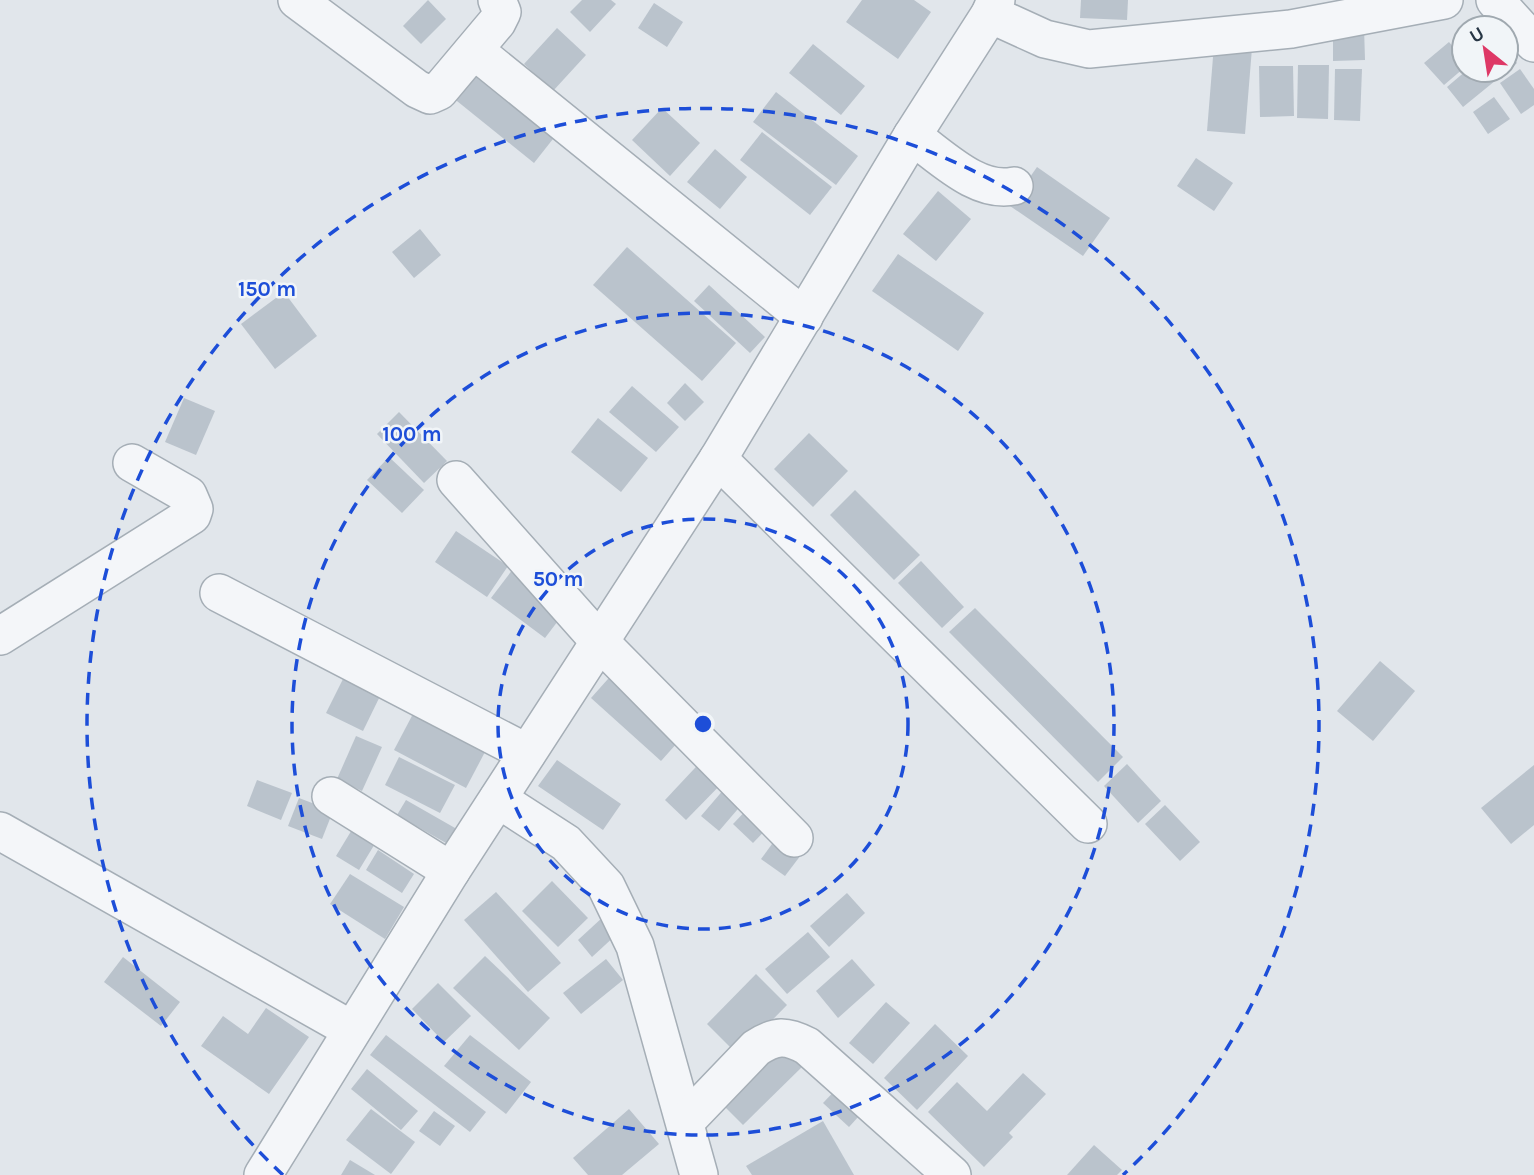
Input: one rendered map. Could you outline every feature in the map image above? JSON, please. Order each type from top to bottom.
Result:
[{"type":"street","points":[[297,0],[417,89],[430,95],[439,92],[502,12],[498,0]]},
{"type":"street","points":[[263,1175],[451,872],[718,459],[912,136],[993,7],[1045,39],[1088,49],[1291,29],[1444,0]]},
{"type":"street","points":[[1495,0],[1532,37]]},
{"type":"street","points":[[474,50],[804,317]]},
{"type":"street","points":[[912,136],[977,181],[998,189],[1014,186]]},
{"type":"street","points":[[718,459],[1088,824]]},
{"type":"street","points":[[0,636],[192,515],[194,509],[188,495],[132,463]]},
{"type":"street","points":[[456,480],[600,642],[794,838]]},
{"type":"street","points":[[219,593],[527,753]]},
{"type":"street","points":[[331,796],[451,872]]},
{"type":"street","points":[[498,799],[566,843],[606,886],[635,946],[699,1175]]},
{"type":"street","points":[[0,831],[352,1030]]},
{"type":"street","points":[[685,1122],[756,1048],[768,1040],[786,1036],[807,1046],[952,1175]]},
{"type":"building","points":[[428,0],[446,19],[421,44],[403,26]]},
{"type":"building","points":[[582,0],[611,0],[616,4],[590,32],[570,12]]},
{"type":"building","points":[[862,0],[914,0],[931,12],[898,59],[846,22]]},
{"type":"building","points":[[1081,0],[1128,0],[1127,20],[1080,18]]},
{"type":"building","points":[[654,3],[683,22],[667,47],[638,28]]},
{"type":"building","points":[[557,28],[586,55],[553,91],[524,64]]},
{"type":"building","points":[[1333,28],[1364,28],[1365,60],[1333,61]]},
{"type":"building","points":[[1450,43],[1450,80],[1444,85],[1424,63]]},
{"type":"building","points":[[813,44],[865,86],[841,115],[789,73]]},
{"type":"building","points":[[1214,45],[1252,48],[1245,134],[1207,131]]},
{"type":"building","points":[[483,59],[564,125],[534,163],[452,97]]},
{"type":"building","points":[[1298,65],[1329,65],[1328,119],[1297,118]]},
{"type":"building","points":[[1259,66],[1293,66],[1294,116],[1260,117]]},
{"type":"building","points":[[1335,69],[1362,69],[1360,121],[1334,120]]},
{"type":"building","points":[[1520,69],[1534,89],[1534,105],[1521,114],[1501,84],[1520,84]]},
{"type":"building","points":[[1451,84],[1491,84],[1463,107],[1447,87]]},
{"type":"building","points":[[776,92],[858,156],[836,185],[753,122]]},
{"type":"building","points":[[1494,97],[1510,119],[1488,134],[1473,112]]},
{"type":"building","points":[[662,108],[700,143],[670,176],[632,140]]},
{"type":"building","points":[[762,132],[832,187],[810,215],[740,160]]},
{"type":"building","points":[[715,149],[747,177],[720,209],[687,182]]},
{"type":"building","points":[[1196,158],[1233,183],[1214,211],[1177,186]]},
{"type":"building","points":[[1037,167],[1110,218],[1083,256],[1010,206]]},
{"type":"building","points":[[938,191],[971,219],[936,261],[903,234]]},
{"type":"building","points":[[420,229],[441,255],[414,278],[392,252]]},
{"type":"building","points":[[627,247],[736,343],[702,381],[593,285]]},
{"type":"building","points":[[898,254],[984,313],[958,351],[872,291]]},
{"type":"building","points":[[709,285],[765,337],[750,353],[694,301]]},
{"type":"building","points":[[284,292],[317,336],[275,369],[241,324]]},
{"type":"building","points":[[685,383],[704,402],[685,421],[667,403]]},
{"type":"building","points":[[632,386],[679,427],[656,452],[609,412]]},
{"type":"building","points":[[184,398],[215,411],[196,455],[165,442]]},
{"type":"building","points":[[399,412],[447,461],[424,483],[377,434]]},
{"type":"building","points":[[598,418],[648,458],[621,492],[571,452]]},
{"type":"building","points":[[809,433],[848,471],[813,507],[774,469]]},
{"type":"building","points":[[389,457],[424,490],[402,513],[367,480]]},
{"type":"building","points":[[855,490],[920,555],[894,580],[830,515]]},
{"type":"building","points":[[456,531],[508,566],[487,597],[435,562]]},
{"type":"building","points":[[921,561],[964,607],[942,628],[898,583]]},
{"type":"building","points":[[513,569],[567,609],[545,638],[491,598]]},
{"type":"building","points":[[975,608],[1123,757],[1098,782],[949,632]]},
{"type":"building","points":[[1380,661],[1415,691],[1373,741],[1337,711]]},
{"type":"building","points":[[616,670],[686,733],[661,761],[591,698]]},
{"type":"building","points":[[347,671],[383,690],[363,731],[326,713]]},
{"type":"building","points":[[414,712],[486,750],[466,788],[394,750]]},
{"type":"building","points":[[356,736],[382,747],[362,791],[337,779]]},
{"type":"building","points":[[708,754],[730,775],[686,820],[665,800]]},
{"type":"building","points":[[399,757],[455,785],[440,813],[385,785]]},
{"type":"building","points":[[557,760],[621,804],[603,830],[538,786]]},
{"type":"building","points":[[1127,764],[1161,801],[1138,823],[1104,786]]},
{"type":"building","points":[[1534,765],[1534,825],[1511,844],[1481,808]]},
{"type":"building","points":[[257,780],[292,793],[281,820],[247,806]]},
{"type":"building","points":[[731,781],[749,796],[719,831],[701,816]]},
{"type":"building","points":[[299,798],[333,811],[322,839],[288,826]]},
{"type":"building","points":[[406,800],[462,832],[453,847],[397,815]]},
{"type":"building","points":[[754,802],[774,821],[753,843],[733,824]]},
{"type":"building","points":[[1165,805],[1200,842],[1180,861],[1145,824]]},
{"type":"building","points":[[353,828],[376,842],[359,870],[336,856]]},
{"type":"building","points":[[780,833],[804,851],[785,876],[761,859]]},
{"type":"building","points":[[378,850],[414,874],[402,893],[366,870]]},
{"type":"building","points":[[350,874],[404,907],[385,939],[330,904]]},
{"type":"building","points":[[552,881],[588,918],[558,947],[522,911]]},
{"type":"building","points":[[496,892],[561,963],[528,992],[464,920]]},
{"type":"building","points":[[847,893],[865,913],[829,947],[810,926]]},
{"type":"building","points":[[603,917],[617,934],[592,957],[578,940]]},
{"type":"building","points":[[808,932],[830,957],[787,994],[765,969]]},
{"type":"building","points":[[485,956],[550,1018],[519,1050],[453,988]]},
{"type":"building","points":[[123,957],[180,1002],[161,1026],[104,982]]},
{"type":"building","points":[[606,959],[623,980],[581,1014],[563,993]]},
{"type":"building","points":[[852,959],[875,985],[838,1018],[816,991]]},
{"type":"building","points":[[756,974],[787,1005],[738,1055],[707,1024]]},
{"type":"building","points":[[438,983],[471,1016],[444,1042],[412,1009]]},
{"type":"building","points":[[886,1002],[910,1023],[873,1064],[849,1043]]},
{"type":"building","points":[[266,1008],[309,1037],[269,1094],[201,1046],[223,1016],[248,1034]]},
{"type":"building","points":[[935,1024],[968,1056],[917,1110],[884,1078]]},
{"type":"building","points":[[386,1035],[486,1112],[470,1132],[370,1055]]},
{"type":"building","points":[[470,1035],[531,1082],[506,1114],[444,1066]]},
{"type":"building","points":[[779,1040],[804,1065],[743,1125],[718,1100]]},
{"type":"building","points":[[367,1069],[418,1111],[401,1130],[351,1089]]},
{"type":"building","points":[[1023,1073],[1046,1094],[1009,1133],[1013,1137],[984,1167],[928,1112],[957,1082],[987,1111]]},
{"type":"building","points":[[844,1081],[869,1105],[849,1127],[823,1103]]},
{"type":"building","points":[[371,1109],[415,1142],[391,1174],[346,1140]]},
{"type":"building","points":[[629,1109],[659,1144],[622,1175],[588,1175],[573,1158]]},
{"type":"building","points":[[434,1111],[455,1126],[440,1146],[419,1131]]},
{"type":"building","points":[[823,1121],[854,1175],[752,1175],[746,1166]]},
{"type":"building","points":[[1094,1145],[1122,1170],[1117,1175],[1067,1175]]},
{"type":"building","points":[[350,1160],[375,1175],[341,1175]]}]
